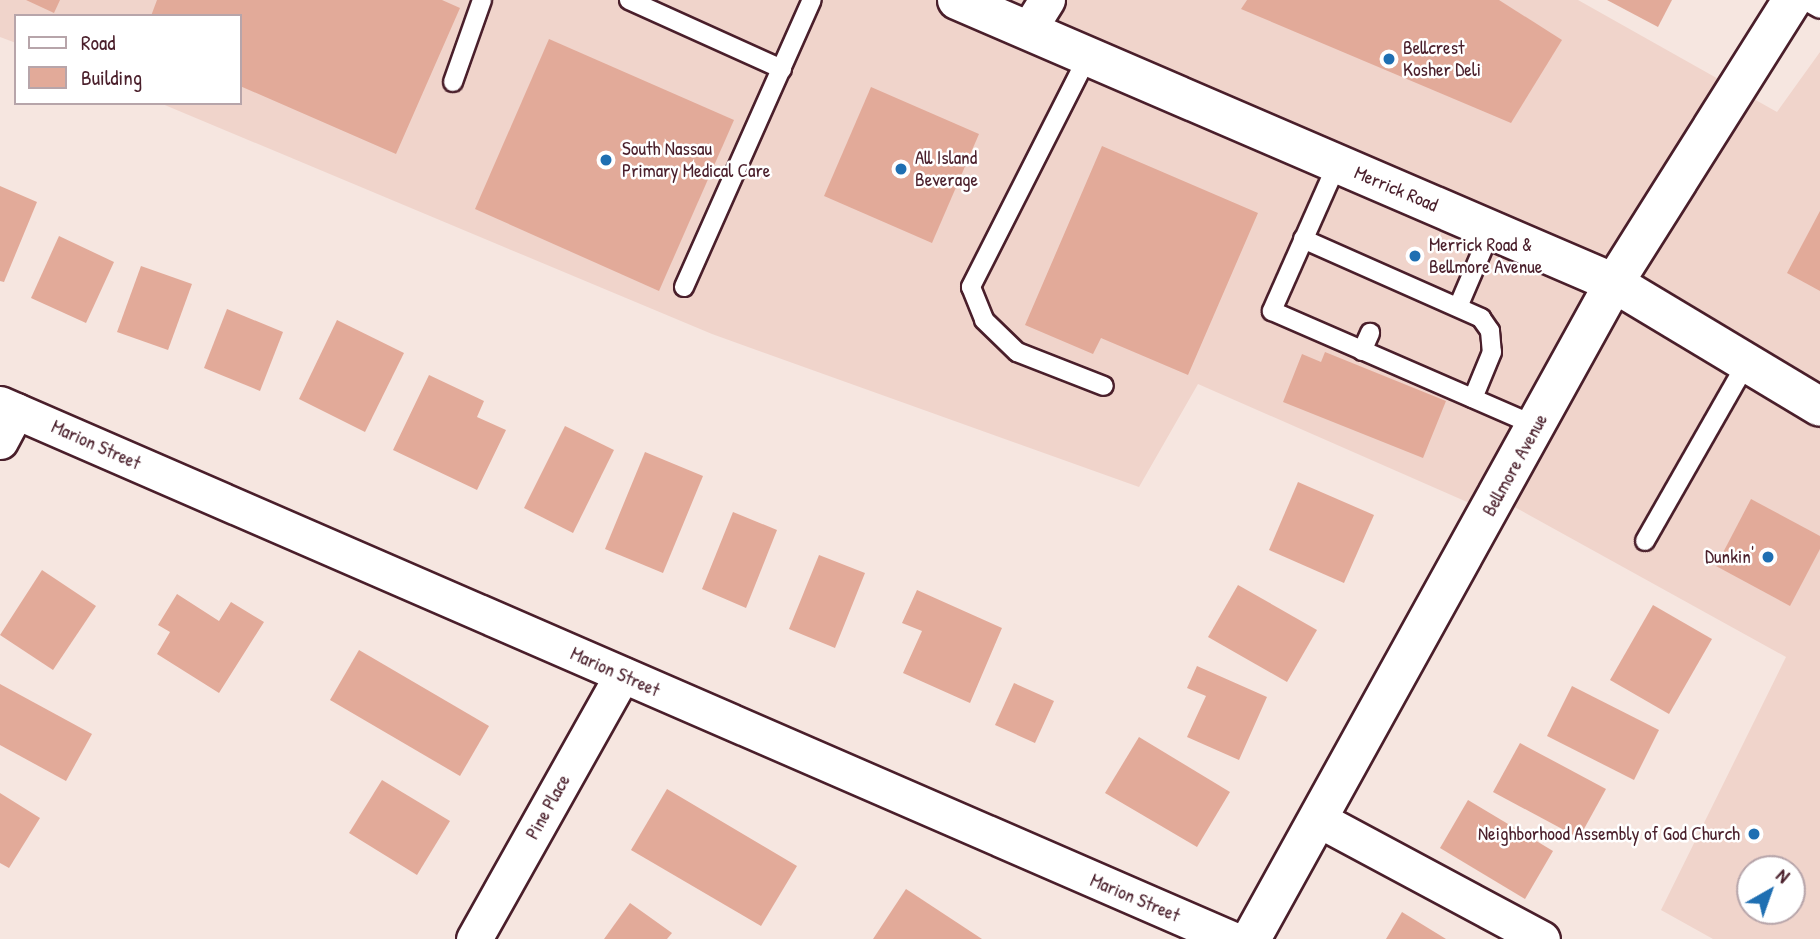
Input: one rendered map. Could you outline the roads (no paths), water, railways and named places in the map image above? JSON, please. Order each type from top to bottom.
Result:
[{"type":"main road","name":"Merrick Road","points":[[957,0],[1037,15],[1088,56],[1614,283],[1820,407]]},
{"type":"main road","name":"Bellmore Avenue","points":[[1251,939],[1614,283],[1793,0]]},
{"type":"street","points":[[0,441],[8,407]]},
{"type":"street","name":"Marion Street","points":[[8,407],[1231,939]]},
{"type":"street","name":"Pine Place","points":[[474,939],[622,675]]},
{"type":"street","points":[[1318,819],[1542,939]]},
{"type":"lane","points":[[453,82],[482,0]]},
{"type":"lane","points":[[629,0],[782,69]]},
{"type":"lane","points":[[684,287],[812,0]]},
{"type":"lane","points":[[1804,0],[1820,9]]},
{"type":"lane","points":[[1088,56],[971,287],[984,320],[1017,352],[1104,387]]},
{"type":"lane","points":[[1337,164],[1272,311],[1362,351],[1415,364],[1473,398],[1537,426]]},
{"type":"lane","points":[[1446,307],[1492,230]]},
{"type":"lane","points":[[1303,239],[1392,286],[1481,318],[1490,331],[1492,352],[1473,398]]},
{"type":"lane","points":[[1362,351],[1370,333]]},
{"type":"lane","points":[[1644,541],[1746,364]]},
{"type":"place","name":"Bellcrest Kosher Deli","points":[[1389,59]]},
{"type":"place","name":"South Nassau Primary Medical Care","points":[[606,160]]},
{"type":"place","name":"All Island Beverage","points":[[901,169]]},
{"type":"place","name":"Merrick Road & Bellmore Avenue","points":[[1415,256]]},
{"type":"place","name":"Dunkin'","points":[[1768,557]]},
{"type":"place","name":"Neighborhood Assembly of God Church","points":[[1754,834]]}]
